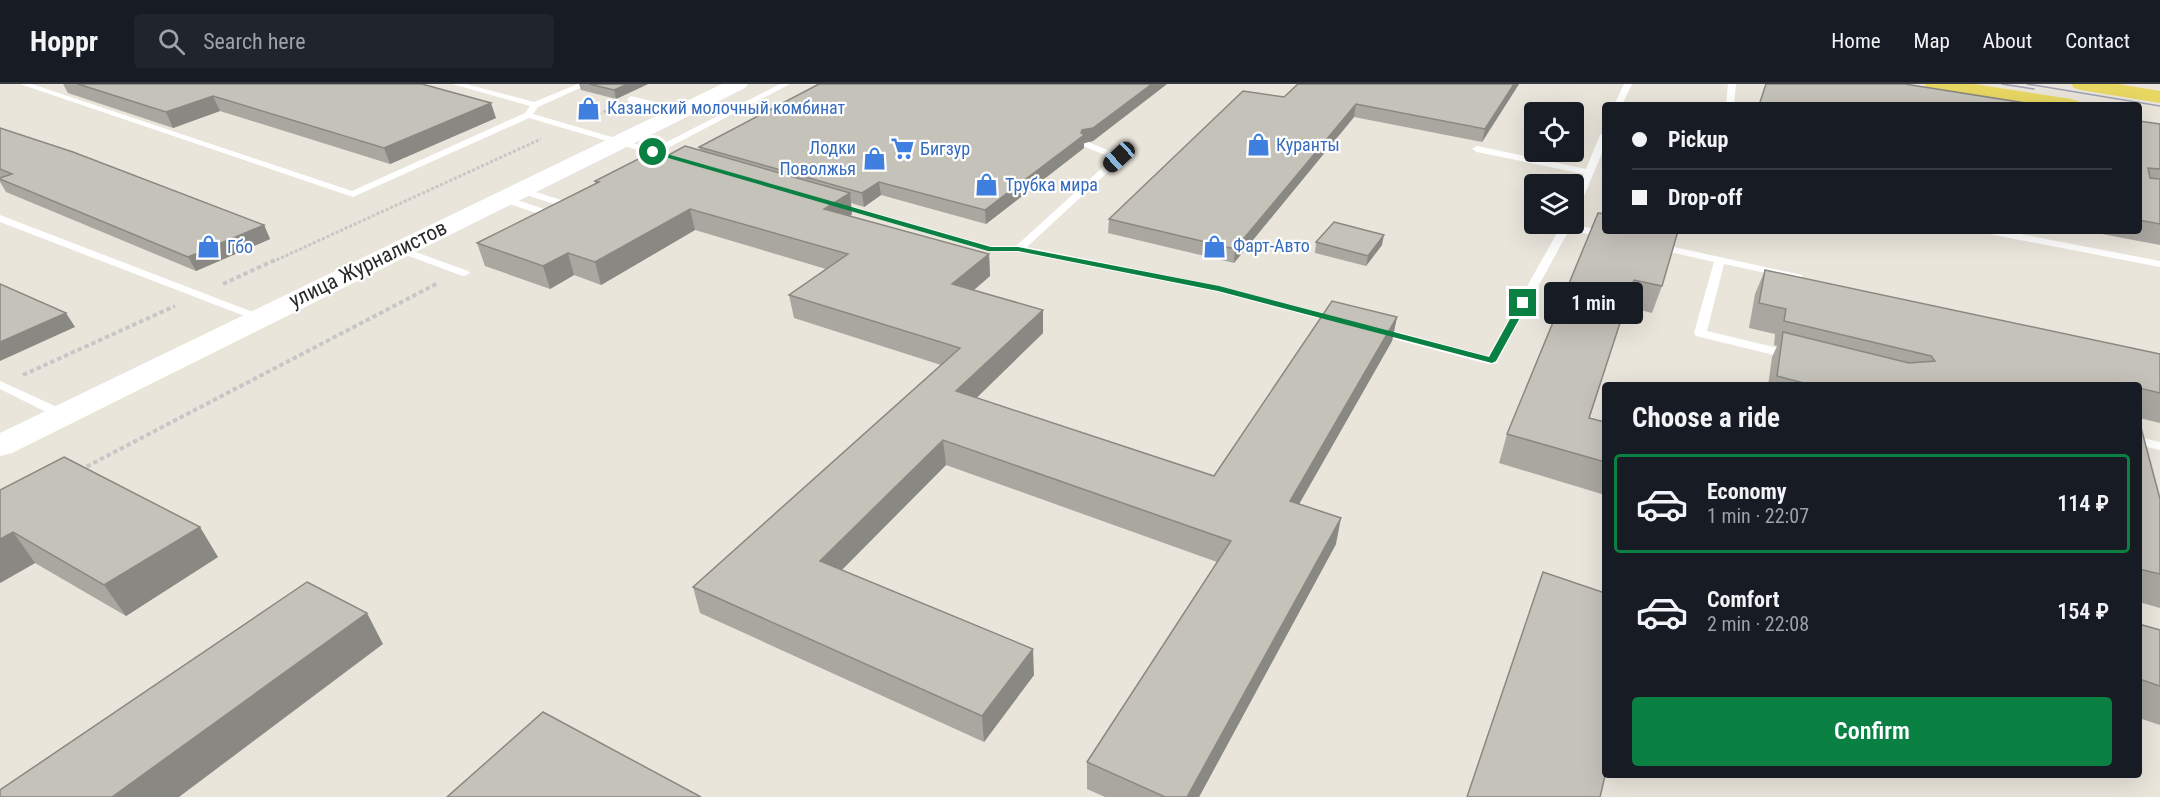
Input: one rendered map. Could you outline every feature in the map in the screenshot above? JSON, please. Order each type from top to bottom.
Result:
[{"type":"main road","points":[[1934,84],[2051,102]]},
{"type":"main road","points":[[2081,84],[2160,98]]},
{"type":"street","name":"улица Журналистов","points":[[0,446],[738,84]]},
{"type":"lane","points":[[24,84],[353,194],[528,115],[535,105],[585,84]]},
{"type":"lane","points":[[456,84],[535,105]]},
{"type":"lane","points":[[653,152],[786,84]]},
{"type":"lane","points":[[1619,102],[1628,84]]},
{"type":"lane","points":[[1730,102],[1732,84]]},
{"type":"lane","points":[[632,99],[680,111]]},
{"type":"lane","points":[[528,115],[698,165]]},
{"type":"lane","points":[[1018,249],[1119,157],[1088,145]]},
{"type":"lane","points":[[1477,149],[1589,172]]},
{"type":"lane","points":[[1584,184],[1601,155]]},
{"type":"lane","points":[[511,194],[581,209]]},
{"type":"lane","points":[[511,194],[563,218]]},
{"type":"lane","points":[[822,201],[991,249],[1018,249],[1219,289],[1492,361],[1561,234]]},
{"type":"lane","points":[[2,220],[259,318]]},
{"type":"lane","points":[[1584,229],[1602,234]]},
{"type":"lane","points":[[1604,234],[1621,238]]},
{"type":"lane","points":[[2005,234],[2160,264]]},
{"type":"lane","points":[[1643,243],[1812,280]]},
{"type":"lane","points":[[399,249],[462,272]]},
{"type":"lane","points":[[1720,260],[1700,333],[1801,358]]},
{"type":"lane","points":[[1,385],[63,415]]},
{"type":"lane","points":[[2142,442],[2160,446]]},
{"type":"path","points":[[1,385],[632,99]]},
{"type":"path","points":[[73,474],[462,272]]},
{"type":"building","points":[[78,84],[422,84],[491,103],[384,148],[213,96],[166,112]]},
{"type":"building","points":[[589,84],[628,84],[614,90]]},
{"type":"building","points":[[819,84],[1152,84],[1093,128],[1082,130],[1081,133],[1084,135],[985,210],[879,182],[862,193],[699,147]]},
{"type":"building","points":[[1298,84],[1514,84],[1485,129],[1356,104],[1235,249],[1109,219],[1243,91],[1284,97]]},
{"type":"building","points":[[1766,84],[1905,84],[2019,102],[1760,102]]},
{"type":"building","points":[[2142,121],[2160,124],[2160,169],[2148,168],[2150,178],[2160,179],[2160,224],[2142,221]]},
{"type":"building","points":[[0,128],[73,152],[264,225],[188,257],[0,179],[12,174],[0,169]]},
{"type":"building","points":[[685,146],[850,193],[824,209],[989,254],[952,284],[1043,310],[956,391],[1214,476],[1332,301],[1397,317],[1290,501],[1341,518],[1187,797],[1165,797],[1087,762],[1231,541],[943,440],[820,561],[1033,649],[982,716],[693,587],[960,348],[789,295],[848,254],[690,209],[595,262],[568,253],[543,266],[477,243],[599,182],[595,181],[650,153],[665,157]]},
{"type":"building","points":[[1598,213],[1602,214],[1602,234],[1677,234],[1662,286],[1634,280],[1589,418],[1602,421],[1602,461],[1507,434]]},
{"type":"building","points":[[1334,222],[1384,235],[1368,256],[1316,242]]},
{"type":"building","points":[[1765,270],[2160,354],[2160,393],[2142,389],[2142,382],[1800,382],[1777,376],[1783,332],[1909,363],[1935,361],[1931,356],[1784,321],[1786,309],[1759,303]]},
{"type":"building","points":[[0,284],[66,313],[0,342]]},
{"type":"building","points":[[2142,431],[2160,499],[2160,574],[2142,570]]},
{"type":"building","points":[[64,457],[200,527],[104,585],[13,532],[0,539],[0,490]]},
{"type":"building","points":[[1543,572],[1602,592],[1602,778],[1605,778],[1600,797],[1467,797]]},
{"type":"building","points":[[307,582],[367,613],[112,797],[0,797],[0,790]]},
{"type":"building","points":[[2142,625],[2160,630],[2160,686],[2142,680]]},
{"type":"building","points":[[543,712],[701,797],[447,797]]},
{"type":"tram line","points":[[2002,84],[2034,89]]},
{"type":"tram line","points":[[2027,84],[2136,102]]},
{"type":"tram line","points":[[2142,103],[2160,106]]},
{"type":"place","name":"Казанский молочный комбинат","points":[[589,108]]},
{"type":"place","name":"Куранты","points":[[1258,145]]},
{"type":"place","name":"Бигзур","points":[[902,149]]},
{"type":"place","name":"Лодки Поволжья","points":[[874,158]]},
{"type":"place","name":"Трубка мира","points":[[987,185]]},
{"type":"place","name":"Фарт-Авто","points":[[1215,246]]},
{"type":"place","name":"Гбо","points":[[209,247]]},
{"type":"route","points":[[653,152],[991,249],[1018,249],[1219,289],[1492,361],[1523,303]]}]
